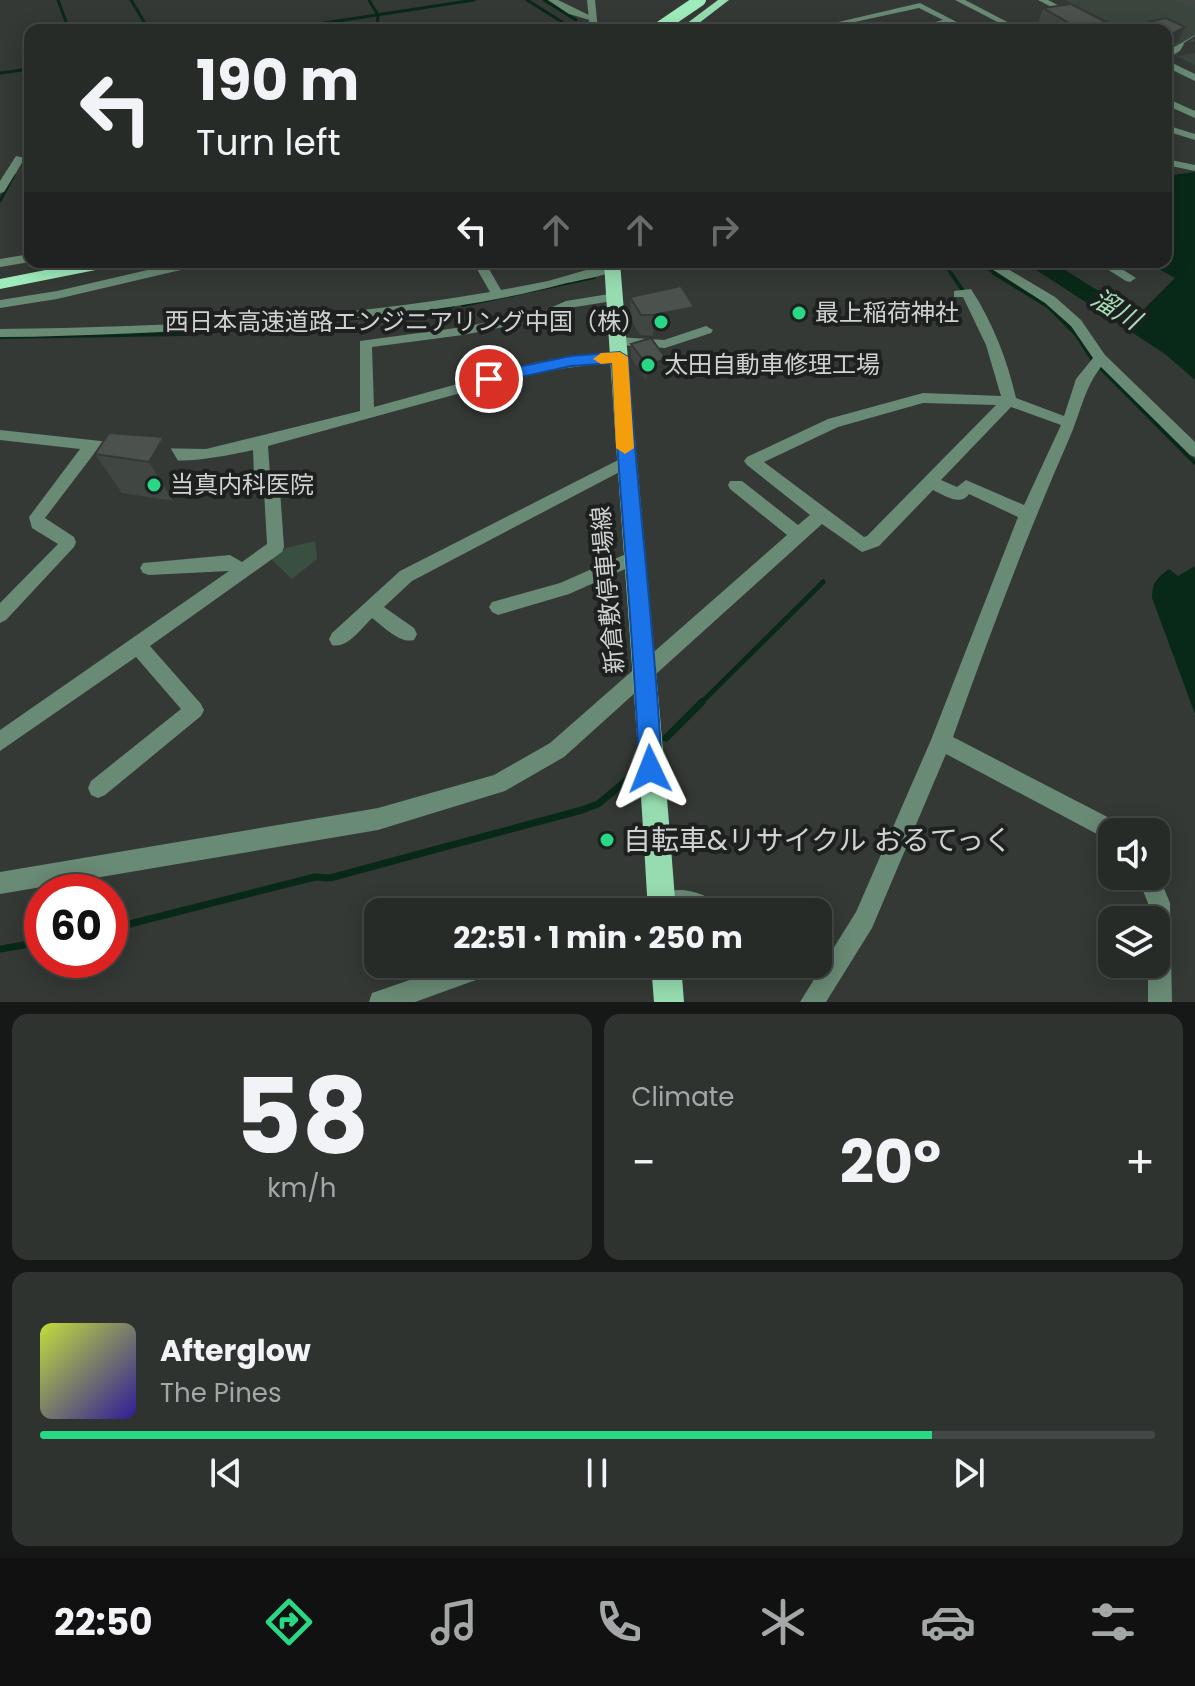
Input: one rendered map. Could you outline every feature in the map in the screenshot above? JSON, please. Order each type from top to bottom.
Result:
[{"type":"highway","points":[[659,24],[700,0]]},
{"type":"highway","points":[[0,284],[81,268]]},
{"type":"main road","points":[[657,24],[690,0]]},
{"type":"main road","points":[[691,24],[724,0]]},
{"type":"main road","name":"新倉敷停車場線","points":[[617,268],[615,297],[626,462],[646,671],[660,898]]},
{"type":"main road","points":[[667,978],[669,1002]]},
{"type":"street","points":[[552,0],[572,12],[593,19]]},
{"type":"street","points":[[591,0],[593,24]]},
{"type":"street","points":[[959,0],[1007,24]]},
{"type":"street","points":[[1042,0],[1054,2],[1101,24]]},
{"type":"street","points":[[1054,2],[1092,24]]},
{"type":"street","points":[[834,24],[920,5],[956,24]]},
{"type":"street","points":[[936,24],[950,21]]},
{"type":"street","points":[[1172,52],[1195,38]]},
{"type":"street","points":[[1172,59],[1195,71]]},
{"type":"street","points":[[1172,66],[1195,78]]},
{"type":"street","points":[[1172,104],[1195,115]]},
{"type":"street","points":[[1172,130],[1195,137]]},
{"type":"street","points":[[0,190],[20,158]]},
{"type":"street","points":[[1173,165],[1195,168]]},
{"type":"street","points":[[0,263],[24,259]]},
{"type":"street","points":[[0,304],[57,295],[172,268]]},
{"type":"street","points":[[482,268],[497,294]]},
{"type":"street","points":[[0,333],[157,329],[368,313],[572,280],[606,268]]},
{"type":"street","points":[[997,268],[1050,300],[1076,323],[1096,363],[1195,451]]},
{"type":"street","points":[[1112,268],[1130,278]]},
{"type":"street","points":[[961,293],[984,319],[999,357],[1005,400]]},
{"type":"street","points":[[367,412],[365,344],[463,331],[545,315],[566,305],[615,297]]},
{"type":"street","points":[[0,435],[195,456],[260,443],[537,367],[619,349],[665,344],[706,330]]},
{"type":"street","points":[[817,1000],[864,920],[941,741],[1027,514],[1069,423],[1083,379],[1096,363]]},
{"type":"street","points":[[1005,400],[873,541],[862,545],[752,461],[833,423],[923,398],[1005,400],[1069,423]]},
{"type":"street","points":[[0,742],[276,547],[272,490],[262,476],[260,443]]},
{"type":"street","points":[[0,615],[66,547],[68,542],[42,526],[37,517],[92,445]]},
{"type":"street","points":[[338,639],[406,576],[626,462]]},
{"type":"street","points":[[930,482],[960,495],[966,486],[1027,514]]},
{"type":"street","points":[[736,485],[799,535]]},
{"type":"street","points":[[0,883],[378,819],[498,784],[557,750],[821,515]]},
{"type":"street","points":[[498,607],[563,589],[635,557]]},
{"type":"street","points":[[149,568],[230,562],[242,572]]},
{"type":"street","points":[[372,608],[408,634]]},
{"type":"street","points":[[98,788],[194,710],[138,646]]},
{"type":"street","points":[[941,741],[1098,824]]},
{"type":"street","points":[[1154,890],[1159,903],[1160,1002]]},
{"type":"street","points":[[381,1002],[450,978]]},
{"type":"shaded area","points":[[1065,0],[1195,0],[1195,65],[1172,54],[1172,24],[1113,24]]},
{"type":"shaded area","points":[[315,541],[317,559],[292,579],[271,559],[286,548]]},
{"type":"water","name":"溜川","points":[[1195,172],[1195,380],[1165,354],[1033,268],[1062,268],[1131,311],[1140,313],[1175,278],[1157,268],[1172,268],[1172,175]]},
{"type":"water","points":[[1195,566],[1195,714],[1152,598],[1154,584],[1169,569],[1178,576]]},
{"type":"building","points":[[1071,4],[1109,24],[1071,24],[1043,8]]},
{"type":"building","points":[[1166,18],[1185,27],[1172,34],[1172,24],[1140,24]]},
{"type":"building","points":[[681,286],[694,307],[641,315],[630,297]]},
{"type":"building","points":[[651,338],[666,359],[647,365],[631,344]]},
{"type":"building","points":[[109,433],[164,437],[149,462],[95,454]]},
{"type":"waterway","points":[[58,0],[67,24]]},
{"type":"waterway","points":[[131,0],[145,24]]},
{"type":"waterway","points":[[369,0],[378,15]]},
{"type":"waterway","points":[[378,15],[474,0]]},
{"type":"waterway","points":[[527,0],[562,22]]},
{"type":"waterway","points":[[544,0],[576,20]]},
{"type":"waterway","points":[[318,24],[378,15]]},
{"type":"waterway","points":[[377,24],[378,15]]},
{"type":"waterway","points":[[0,73],[24,70]]},
{"type":"waterway","points":[[21,163],[24,159]]},
{"type":"waterway","points":[[0,201],[14,175]]},
{"type":"waterway","points":[[947,268],[952,275]]},
{"type":"waterway","points":[[987,268],[998,275]]},
{"type":"waterway","points":[[951,273],[965,294]]},
{"type":"waterway","points":[[994,273],[1049,307],[1076,334],[1092,359],[1195,463]]},
{"type":"waterway","points":[[463,305],[594,277]]},
{"type":"waterway","points":[[428,310],[453,306]]},
{"type":"waterway","points":[[0,337],[183,334],[386,315]]},
{"type":"waterway","points":[[700,704],[823,582]]},
{"type":"waterway","points":[[666,738],[700,704]]},
{"type":"waterway","points":[[128,924],[315,877],[330,878],[582,810],[598,804],[633,775]]},
{"type":"waterway","points":[[0,949],[24,945]]},
{"type":"slow traffic","points":[[601,359],[620,357],[625,448]]},
{"type":"place","name":"最上稲荷神社","points":[[799,313]]},
{"type":"place","name":"西日本高速道路エンジニアリング中国（株）","points":[[661,322]]},
{"type":"place","name":"太田自動車修理工場","points":[[648,365]]},
{"type":"place","name":"当真内科医院","points":[[154,485]]},
{"type":"place","name":"自転車&リサイクル おるてっく","points":[[607,840]]},
{"type":"route","points":[[489,379],[571,361],[620,357],[626,462],[646,671],[650,769]]}]
